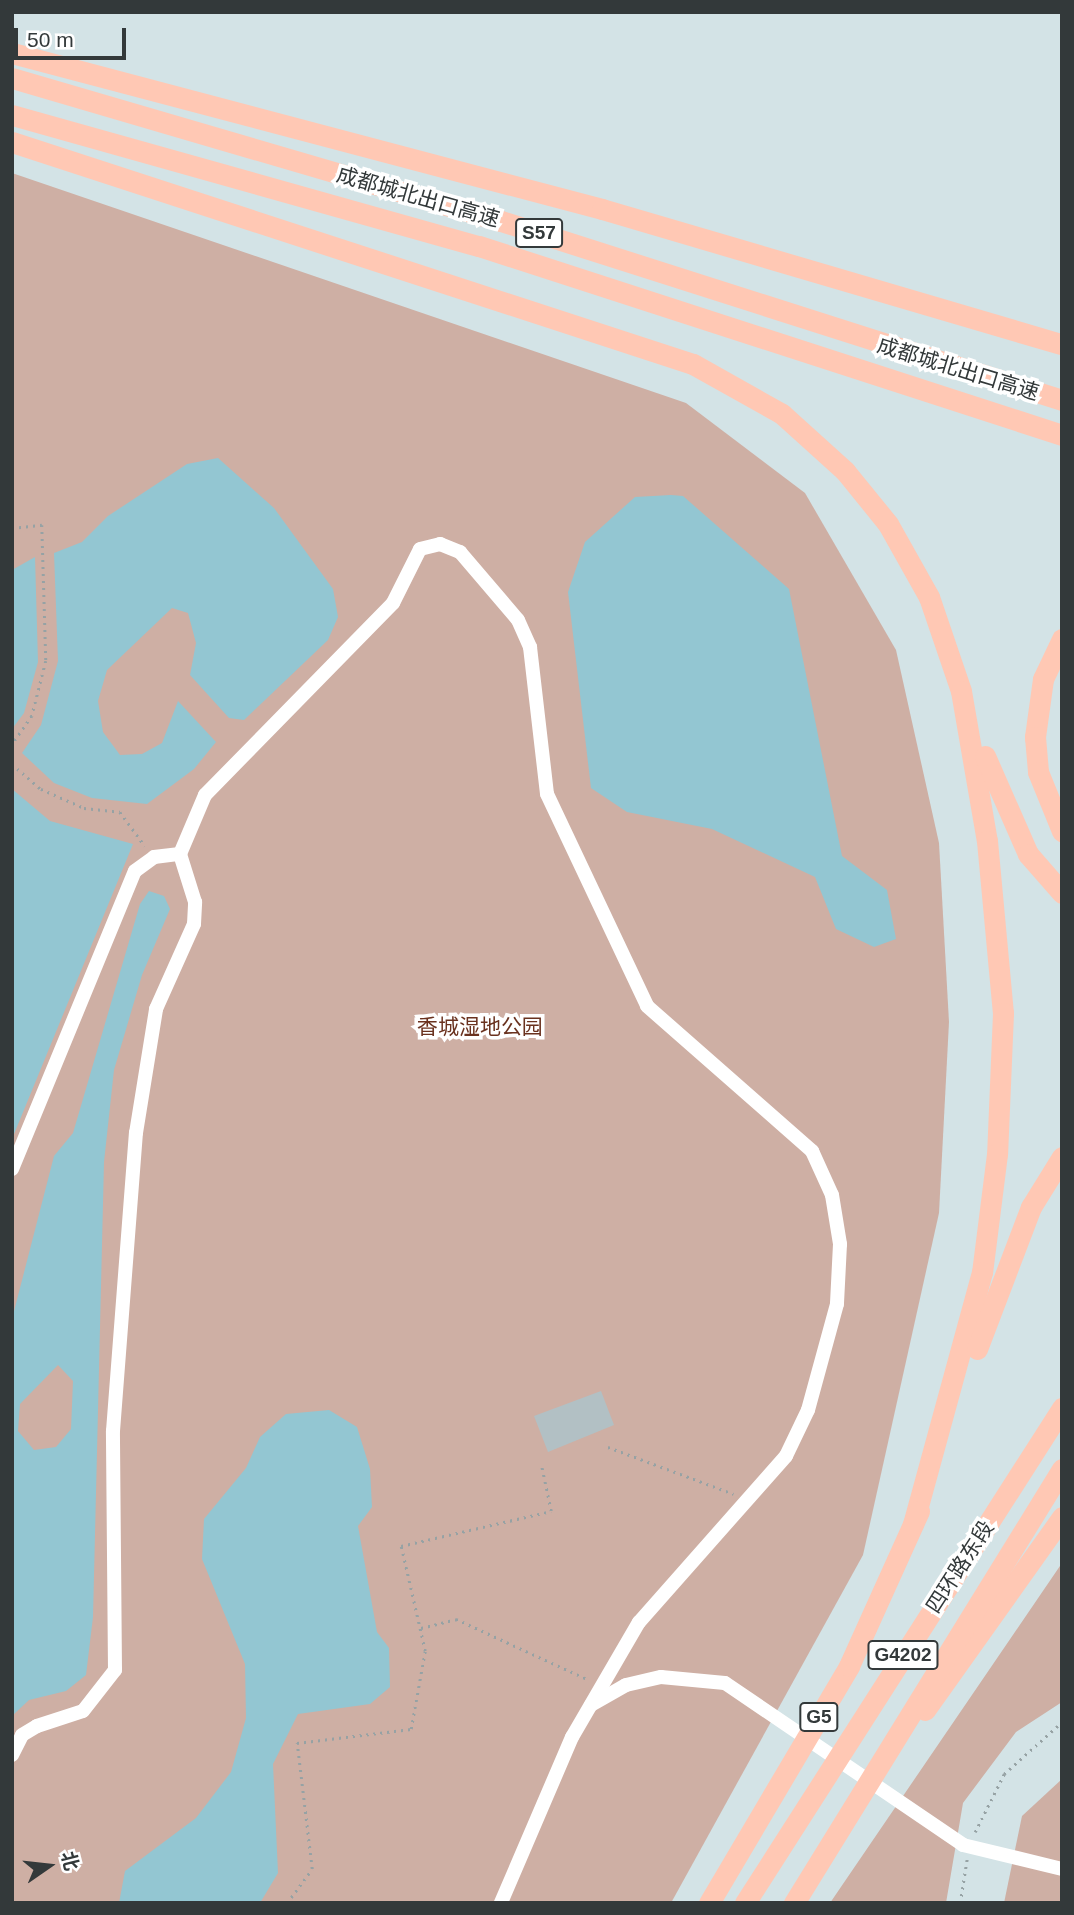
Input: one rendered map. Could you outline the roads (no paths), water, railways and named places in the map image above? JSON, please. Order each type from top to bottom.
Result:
[{"type":"highway","points":[[12,53],[577,202],[1062,343]]},
{"type":"highway","name":"成都城北出口高速","points":[[12,78],[501,221],[1062,400]]},
{"type":"highway","name":"成都城北出口高速","points":[[12,115],[479,246],[1062,435]]},
{"type":"highway","points":[[12,142],[693,364],[744,390],[791,422],[877,509],[929,597],[1004,807],[1028,854],[1062,893]]},
{"type":"highway","points":[[1062,639],[1043,679],[1035,737],[1038,772],[1062,831]]},
{"type":"highway","points":[[913,1524],[982,1272],[1001,1086],[995,904],[961,691]]},
{"type":"highway","name":"G5","points":[[709,1903],[849,1666],[913,1524],[1001,1276],[1062,1157]]},
{"type":"highway","name":"四环路东段","points":[[745,1903],[1062,1408]]},
{"type":"highway","name":"四环路东段","points":[[794,1903],[827,1845],[1062,1469]]},
{"type":"highway","points":[[827,1845],[1062,1517]]},
{"type":"street","points":[[12,1755],[22,1735],[37,1726],[83,1711],[115,1670],[113,1432],[136,1133],[156,1009],[194,924],[195,902],[180,854],[205,795],[393,603],[420,549],[440,544],[460,552],[518,620],[530,647],[547,794],[648,1006],[812,1151],[832,1195],[839,1244],[833,1317],[808,1410],[786,1456],[750,1500],[639,1622],[590,1706],[501,1903]]},
{"type":"street","points":[[12,1169],[131,880],[154,858],[180,854]]},
{"type":"street","points":[[590,1706],[626,1685],[661,1677],[725,1684],[970,1848],[1062,1869]]},
{"type":"water","points":[[218,458],[274,508],[333,589],[338,617],[328,640],[244,720],[229,718],[190,675],[196,643],[188,613],[172,608],[107,670],[98,701],[103,732],[120,755],[142,754],[162,743],[178,701],[216,742],[194,769],[147,804],[92,798],[54,783],[22,753],[41,725],[58,661],[54,553],[82,542],[108,516],[187,464]]},
{"type":"water","points":[[683,496],[789,589],[842,856],[887,890],[896,939],[874,947],[836,929],[815,877],[712,829],[627,812],[591,788],[568,592],[585,542],[635,497]]},
{"type":"water","points":[[35,557],[38,662],[24,713],[12,729],[12,570]]},
{"type":"water","points":[[12,789],[50,821],[133,844],[12,1139]]},
{"type":"water","points":[[149,891],[164,896],[170,909],[142,975],[114,1070],[104,1162],[93,1617],[86,1675],[66,1691],[29,1700],[12,1716],[12,1319],[54,1156],[73,1133],[140,904]],"holes":[[[58,1365],[73,1381],[71,1429],[56,1447],[34,1450],[18,1431],[20,1404]]]},
{"type":"water","points":[[329,1410],[357,1427],[370,1469],[372,1507],[358,1526],[377,1632],[389,1648],[390,1687],[370,1704],[298,1714],[273,1764],[278,1873],[260,1903],[119,1903],[125,1871],[196,1818],[231,1772],[246,1718],[245,1664],[202,1559],[204,1519],[246,1468],[260,1437],[286,1414]]},
{"type":"park label","name":"香城湿地公园","points":[[480,1027]]}]
